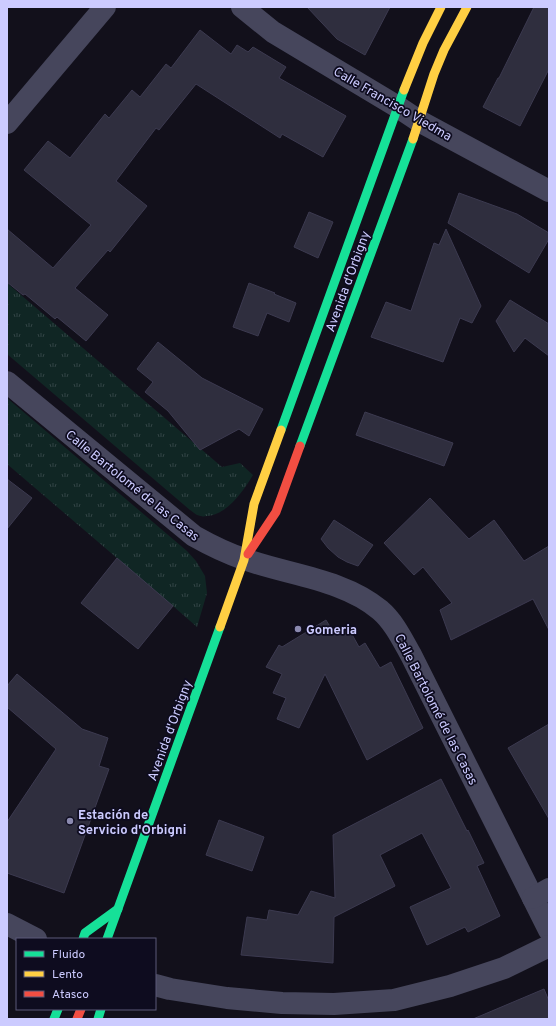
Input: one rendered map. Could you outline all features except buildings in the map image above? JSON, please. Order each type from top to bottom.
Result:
[{"type":"main road","name":"Avenida d'Orbigny","points":[[119,932],[118,909],[244,560],[254,504],[411,71],[423,43],[442,7]]},
{"type":"main road","name":"Avenida d'Orbigny","points":[[244,560],[276,512],[419,120],[434,74],[444,50],[466,7]]},
{"type":"main road","points":[[83,938],[85,933],[118,909]]},
{"type":"main road","points":[[107,938],[118,909]]},
{"type":"street","points":[[7,123],[105,7]]},
{"type":"street","name":"Calle Francisco Viedma","points":[[242,7],[272,32],[419,120],[549,191]]},
{"type":"street","name":"Calle Bartolomé de las Casas","points":[[7,382],[194,536],[216,548],[244,560],[342,588],[364,598],[381,611],[396,628],[411,654],[541,893],[549,930]]},
{"type":"street","points":[[7,924],[34,938]]},
{"type":"street","points":[[156,985],[227,998],[282,1003],[334,1004],[394,1000],[450,986],[504,968],[549,946]]},
{"type":"green space","points":[[7,283],[222,467],[240,463],[253,475],[245,488],[234,501],[228,507],[214,515],[202,516],[195,514],[7,354]]},
{"type":"green space","points":[[7,398],[187,551],[196,561],[205,576],[207,593],[197,627],[7,464]]},
{"type":"traffic: fast","points":[[281,430],[404,90]]},
{"type":"traffic: fast","points":[[300,446],[413,139]]},
{"type":"traffic: fast","points":[[107,938],[220,627]]},
{"type":"traffic: fast","points":[[83,938],[85,933],[118,909]]},
{"type":"traffic: fast","points":[[54,1019],[58,1010]]},
{"type":"traffic: fast","points":[[98,1019],[101,1010]]},
{"type":"traffic: slow","points":[[404,90],[423,43],[441,7]]},
{"type":"traffic: slow","points":[[413,139],[434,74],[444,50],[467,7]]},
{"type":"traffic: slow","points":[[220,627],[244,560],[254,504],[281,430]]},
{"type":"traffic: jam","points":[[248,554],[276,512],[300,446]]},
{"type":"traffic: jam","points":[[77,1019],[81,1010]]},
{"type":"place","name":"Gomeria","points":[[298,629]]},
{"type":"place","name":"Estación de Servicio d'Orbigni","points":[[70,821]]}]
